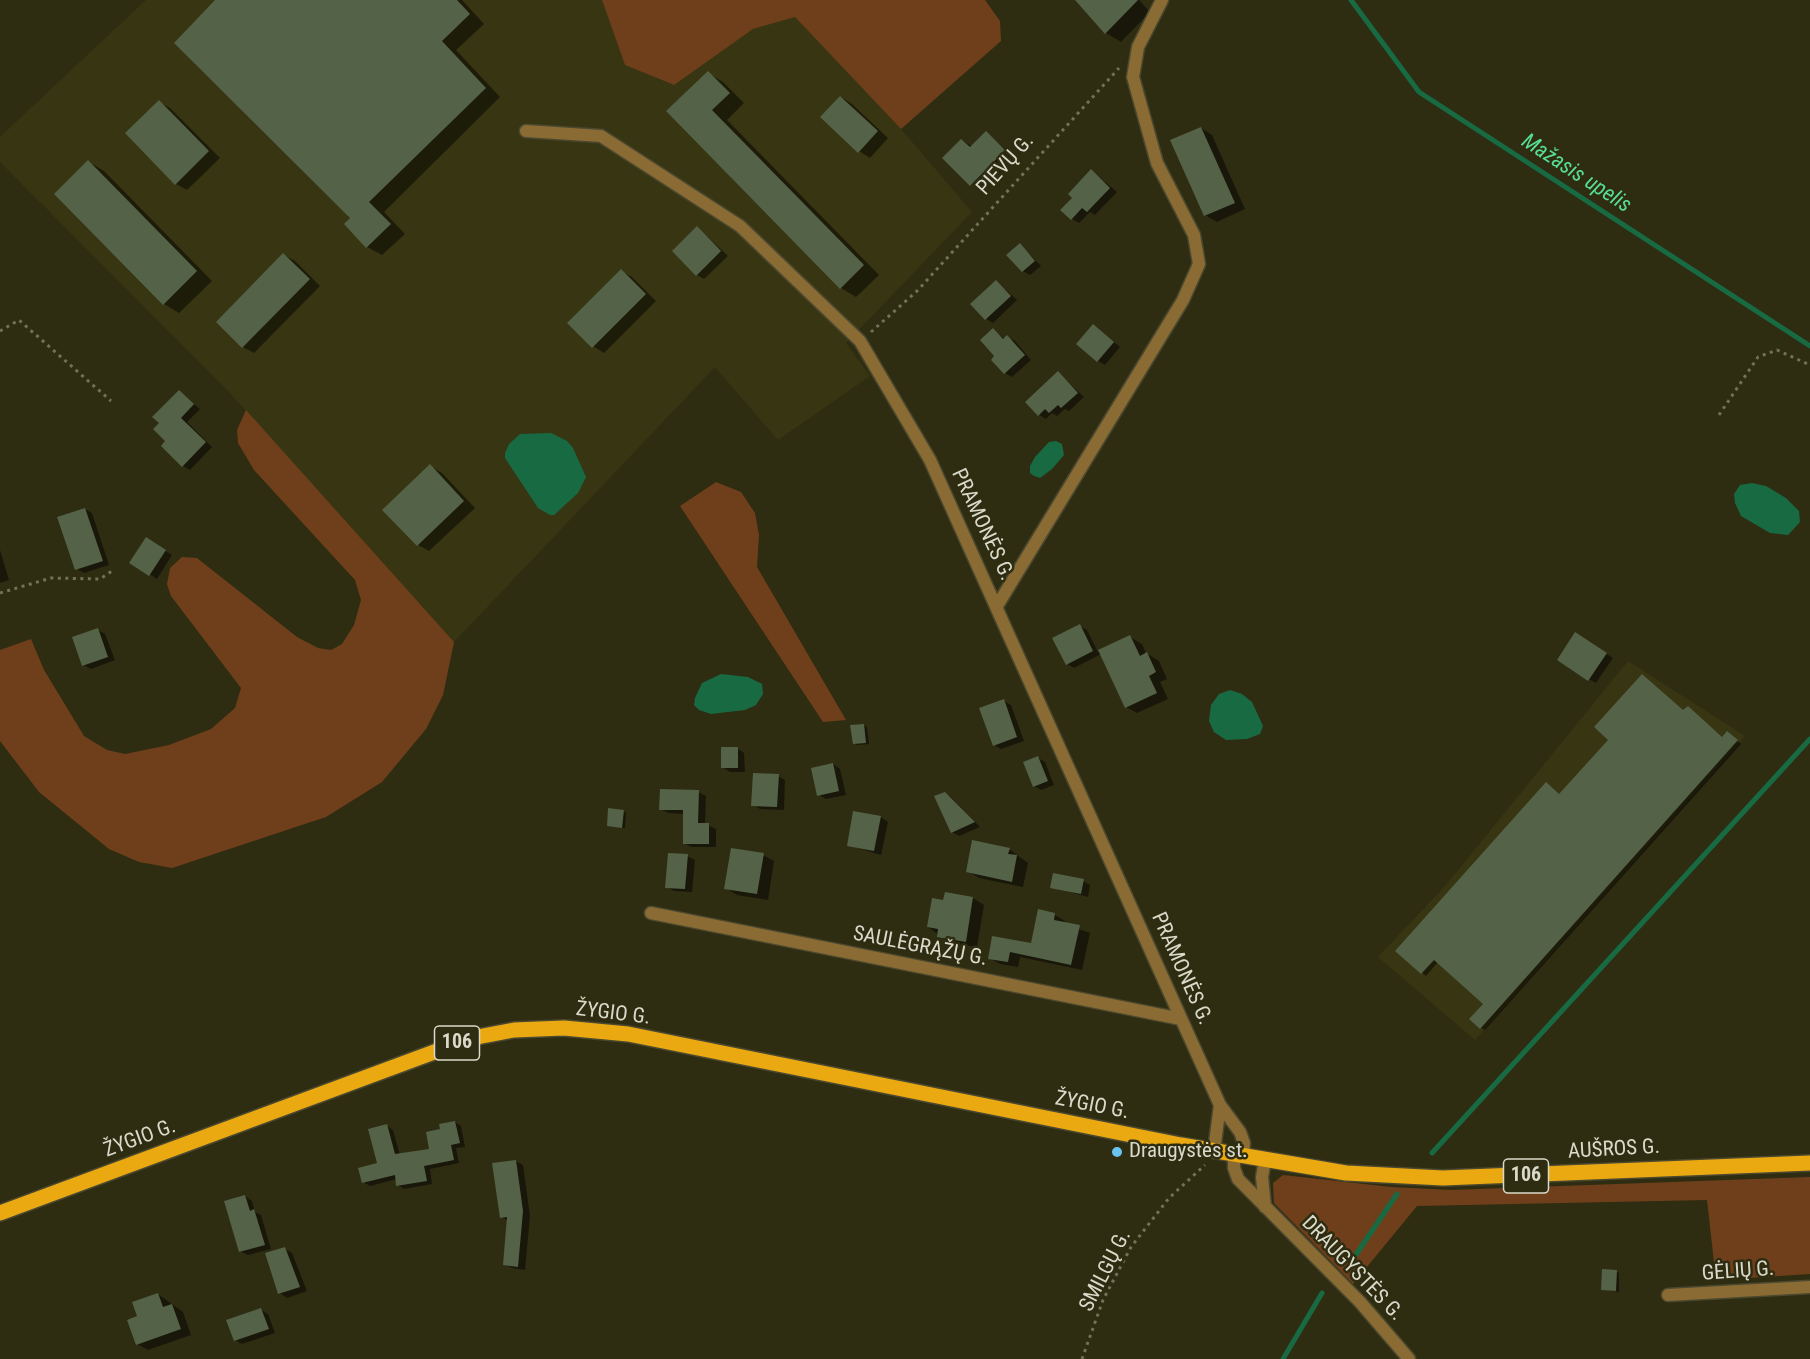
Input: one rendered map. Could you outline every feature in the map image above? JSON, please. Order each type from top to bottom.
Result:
[{"type":"main road","name":"ŽYGIO G.","points":[[0,1213],[472,1038],[514,1030],[564,1028],[628,1034],[1239,1155]]},
{"type":"main road","name":"AUŠROS G.","points":[[1239,1155],[1346,1173],[1443,1178],[1810,1163]]},
{"type":"street","points":[[998,606],[1183,300],[1199,264],[1194,235],[1157,163],[1133,77],[1138,47],[1162,0]]},
{"type":"street","name":"PRAMONĖS G.","points":[[526,131],[602,136],[740,226],[860,341],[930,460],[998,606],[1220,1105],[1240,1132],[1244,1143],[1239,1155]]},
{"type":"street","name":"SAULĖGRĄŽŲ G.","points":[[651,913],[1181,1019]]},
{"type":"street","points":[[1214,1151],[1220,1105]]},
{"type":"street","name":"DRAUGYSTĖS G.","points":[[1239,1155],[1234,1168],[1238,1179],[1360,1302],[1409,1359]]},
{"type":"street","points":[[1265,1160],[1262,1177],[1265,1207]]},
{"type":"street","name":"GĖLIŲ G.","points":[[1668,1295],[1810,1287]]},
{"type":"path","name":"PIEVŲ G.","points":[[860,341],[934,273],[1138,47]]},
{"type":"path","points":[[0,331],[19,320],[111,401]]},
{"type":"path","points":[[1719,415],[1758,357],[1777,350],[1810,365]]},
{"type":"path","points":[[0,593],[51,578],[100,579],[112,571]]},
{"type":"path","name":"SMILGŲ G.","points":[[1082,1359],[1103,1300],[1131,1247],[1169,1198],[1197,1174],[1214,1151]]},
{"type":"shaded area","points":[[146,0],[602,0],[625,65],[673,85],[753,29],[795,17],[901,129],[972,212],[846,343],[870,376],[778,440],[715,367],[454,642],[230,393],[0,162],[0,137]]},
{"type":"shaded area","points":[[602,0],[985,0],[1000,21],[1001,41],[901,129],[795,17],[753,29],[674,85],[625,65]]},
{"type":"shaded area","points":[[246,410],[454,642],[443,695],[426,729],[382,782],[326,817],[172,868],[139,862],[109,849],[39,792],[0,741],[0,650],[31,639],[44,670],[84,736],[107,750],[125,754],[169,745],[211,729],[235,708],[241,688],[171,596],[167,584],[170,568],[182,557],[197,558],[297,637],[318,648],[331,650],[342,644],[354,625],[361,600],[355,580],[254,470],[238,443],[237,430]]},
{"type":"shaded area","points":[[551,433],[567,441],[573,448],[586,477],[578,493],[554,515],[538,508],[505,458],[509,444],[520,434]]},
{"type":"shaded area","points":[[1056,441],[1062,444],[1064,455],[1052,469],[1040,478],[1034,476],[1030,473],[1030,466],[1035,457],[1049,442]]},
{"type":"shaded area","points":[[716,482],[741,492],[755,513],[759,535],[757,567],[846,720],[823,722],[680,506]]},
{"type":"shaded area","points":[[1752,483],[1766,486],[1786,498],[1799,511],[1800,522],[1788,535],[1770,533],[1741,516],[1734,494],[1740,485]]},
{"type":"shaded area","points":[[1628,661],[1745,736],[1475,1040],[1378,957],[1446,885]]},
{"type":"shaded area","points":[[721,674],[748,677],[762,684],[763,694],[756,705],[745,710],[711,714],[699,710],[694,705],[702,683]]},
{"type":"shaded area","points":[[1230,690],[1242,694],[1252,702],[1263,726],[1260,734],[1247,739],[1226,740],[1214,732],[1209,721],[1211,705],[1219,694]]},
{"type":"shaded area","points":[[1283,1175],[1391,1187],[1452,1190],[1810,1177],[1810,1274],[1716,1280],[1707,1200],[1417,1206],[1353,1284],[1274,1203],[1273,1183]]},
{"type":"building","points":[[215,0],[457,0],[470,14],[442,41],[486,88],[369,202],[391,224],[366,248],[344,224],[350,218],[174,43]]},
{"type":"building","points":[[1075,0],[1138,0],[1105,34]]},
{"type":"building","points":[[708,71],[730,93],[712,110],[864,265],[840,289],[666,111]]},
{"type":"building","points":[[840,96],[878,131],[858,153],[820,117]]},
{"type":"building","points":[[159,100],[209,151],[175,185],[125,133]]},
{"type":"building","points":[[1201,127],[1235,203],[1204,216],[1170,140]]},
{"type":"building","points":[[986,131],[1005,150],[970,186],[942,158],[961,139],[970,147]]},
{"type":"building","points":[[88,160],[197,271],[163,305],[54,194]]},
{"type":"building","points":[[1091,169],[1110,188],[1087,212],[1082,208],[1071,220],[1060,210],[1072,198],[1068,194]]},
{"type":"building","points":[[697,226],[721,251],[696,276],[672,251]]},
{"type":"building","points":[[1020,243],[1035,261],[1022,272],[1006,255]]},
{"type":"building","points":[[283,253],[310,279],[242,348],[216,322]]},
{"type":"building","points":[[621,269],[646,294],[592,348],[567,323]]},
{"type":"building","points":[[996,280],[1011,296],[985,320],[970,304]]},
{"type":"building","points":[[1093,324],[1114,342],[1097,362],[1076,344]]},
{"type":"building","points":[[993,328],[1003,339],[1007,335],[1025,355],[1004,374],[991,360],[994,356],[980,340]]},
{"type":"building","points":[[1058,371],[1078,393],[1061,408],[1058,405],[1049,413],[1045,409],[1038,416],[1025,402]]},
{"type":"building","points":[[179,390],[194,404],[181,418],[206,442],[182,467],[161,446],[165,441],[153,429],[159,423],[152,417]]},
{"type":"building","points":[[430,464],[464,501],[417,546],[382,510]]},
{"type":"building","points":[[85,508],[103,561],[75,570],[57,517]]},
{"type":"building","points":[[146,537],[166,550],[149,576],[129,563]]},
{"type":"building","points":[[1080,624],[1093,651],[1066,665],[1052,638]]},
{"type":"building","points":[[98,628],[108,657],[82,666],[72,637]]},
{"type":"building","points":[[1575,632],[1607,653],[1588,681],[1557,660]]},
{"type":"building","points":[[1130,635],[1140,656],[1147,652],[1156,672],[1149,676],[1157,693],[1125,708],[1098,650]]},
{"type":"building","points":[[1642,674],[1683,710],[1688,706],[1722,737],[1727,731],[1738,740],[1480,1029],[1469,1019],[1483,1004],[1434,960],[1421,974],[1395,951],[1546,782],[1559,794],[1608,740],[1594,727]]},
{"type":"building","points":[[1004,699],[1017,737],[993,746],[979,708]]},
{"type":"building","points":[[864,724],[866,743],[853,744],[850,725]]},
{"type":"building","points":[[721,747],[738,747],[738,768],[721,768]]},
{"type":"building","points":[[1038,756],[1048,781],[1033,787],[1023,762]]},
{"type":"building","points":[[833,763],[839,791],[817,796],[811,768]]},
{"type":"building","points":[[753,773],[779,774],[777,807],[751,806]]},
{"type":"building","points":[[660,789],[699,790],[698,823],[709,823],[709,844],[683,844],[683,810],[659,810]]},
{"type":"building","points":[[945,792],[975,822],[951,833],[934,796]]},
{"type":"building","points":[[608,808],[624,810],[622,828],[607,826]]},
{"type":"building","points":[[853,811],[881,816],[874,851],[847,846]]},
{"type":"building","points":[[972,840],[1010,848],[1008,854],[1017,855],[1012,882],[966,872]]},
{"type":"building","points":[[731,848],[764,853],[757,894],[724,889]]},
{"type":"building","points":[[668,853],[688,854],[685,889],[665,888]]},
{"type":"building","points":[[1053,873],[1084,879],[1081,894],[1050,888]]},
{"type":"building","points":[[945,892],[973,897],[966,942],[937,937],[938,929],[927,927],[932,898],[943,900]]},
{"type":"building","points":[[1038,909],[1055,913],[1054,920],[1080,925],[1071,965],[1010,952],[1008,962],[988,959],[992,936],[1031,943]]},
{"type":"building","points":[[455,1121],[460,1143],[451,1145],[454,1160],[424,1166],[427,1181],[396,1186],[395,1175],[362,1183],[358,1168],[377,1163],[368,1129],[387,1124],[395,1154],[429,1149],[426,1132],[440,1129],[439,1124]]},
{"type":"building","points":[[516,1160],[523,1211],[518,1267],[503,1265],[507,1217],[500,1218],[492,1163]]},
{"type":"building","points":[[245,1195],[250,1211],[254,1209],[265,1245],[239,1252],[224,1201]]},
{"type":"building","points":[[285,1247],[300,1287],[278,1294],[265,1253]]},
{"type":"building","points":[[1602,1269],[1617,1270],[1616,1291],[1601,1290]]},
{"type":"building","points":[[158,1293],[163,1307],[172,1304],[181,1329],[136,1345],[127,1320],[137,1316],[132,1302]]},
{"type":"building","points":[[261,1308],[269,1329],[234,1341],[226,1320]]},
{"type":"waterway","name":"Mažasis upelis","points":[[1351,0],[1419,92],[1810,346]]},
{"type":"waterway","points":[[1432,1153],[1810,739]]},
{"type":"waterway","points":[[1351,1262],[1397,1194]]},
{"type":"waterway","points":[[1283,1359],[1322,1293]]},
{"type":"place","name":"Draugystės st.","points":[[1117,1152]]}]
